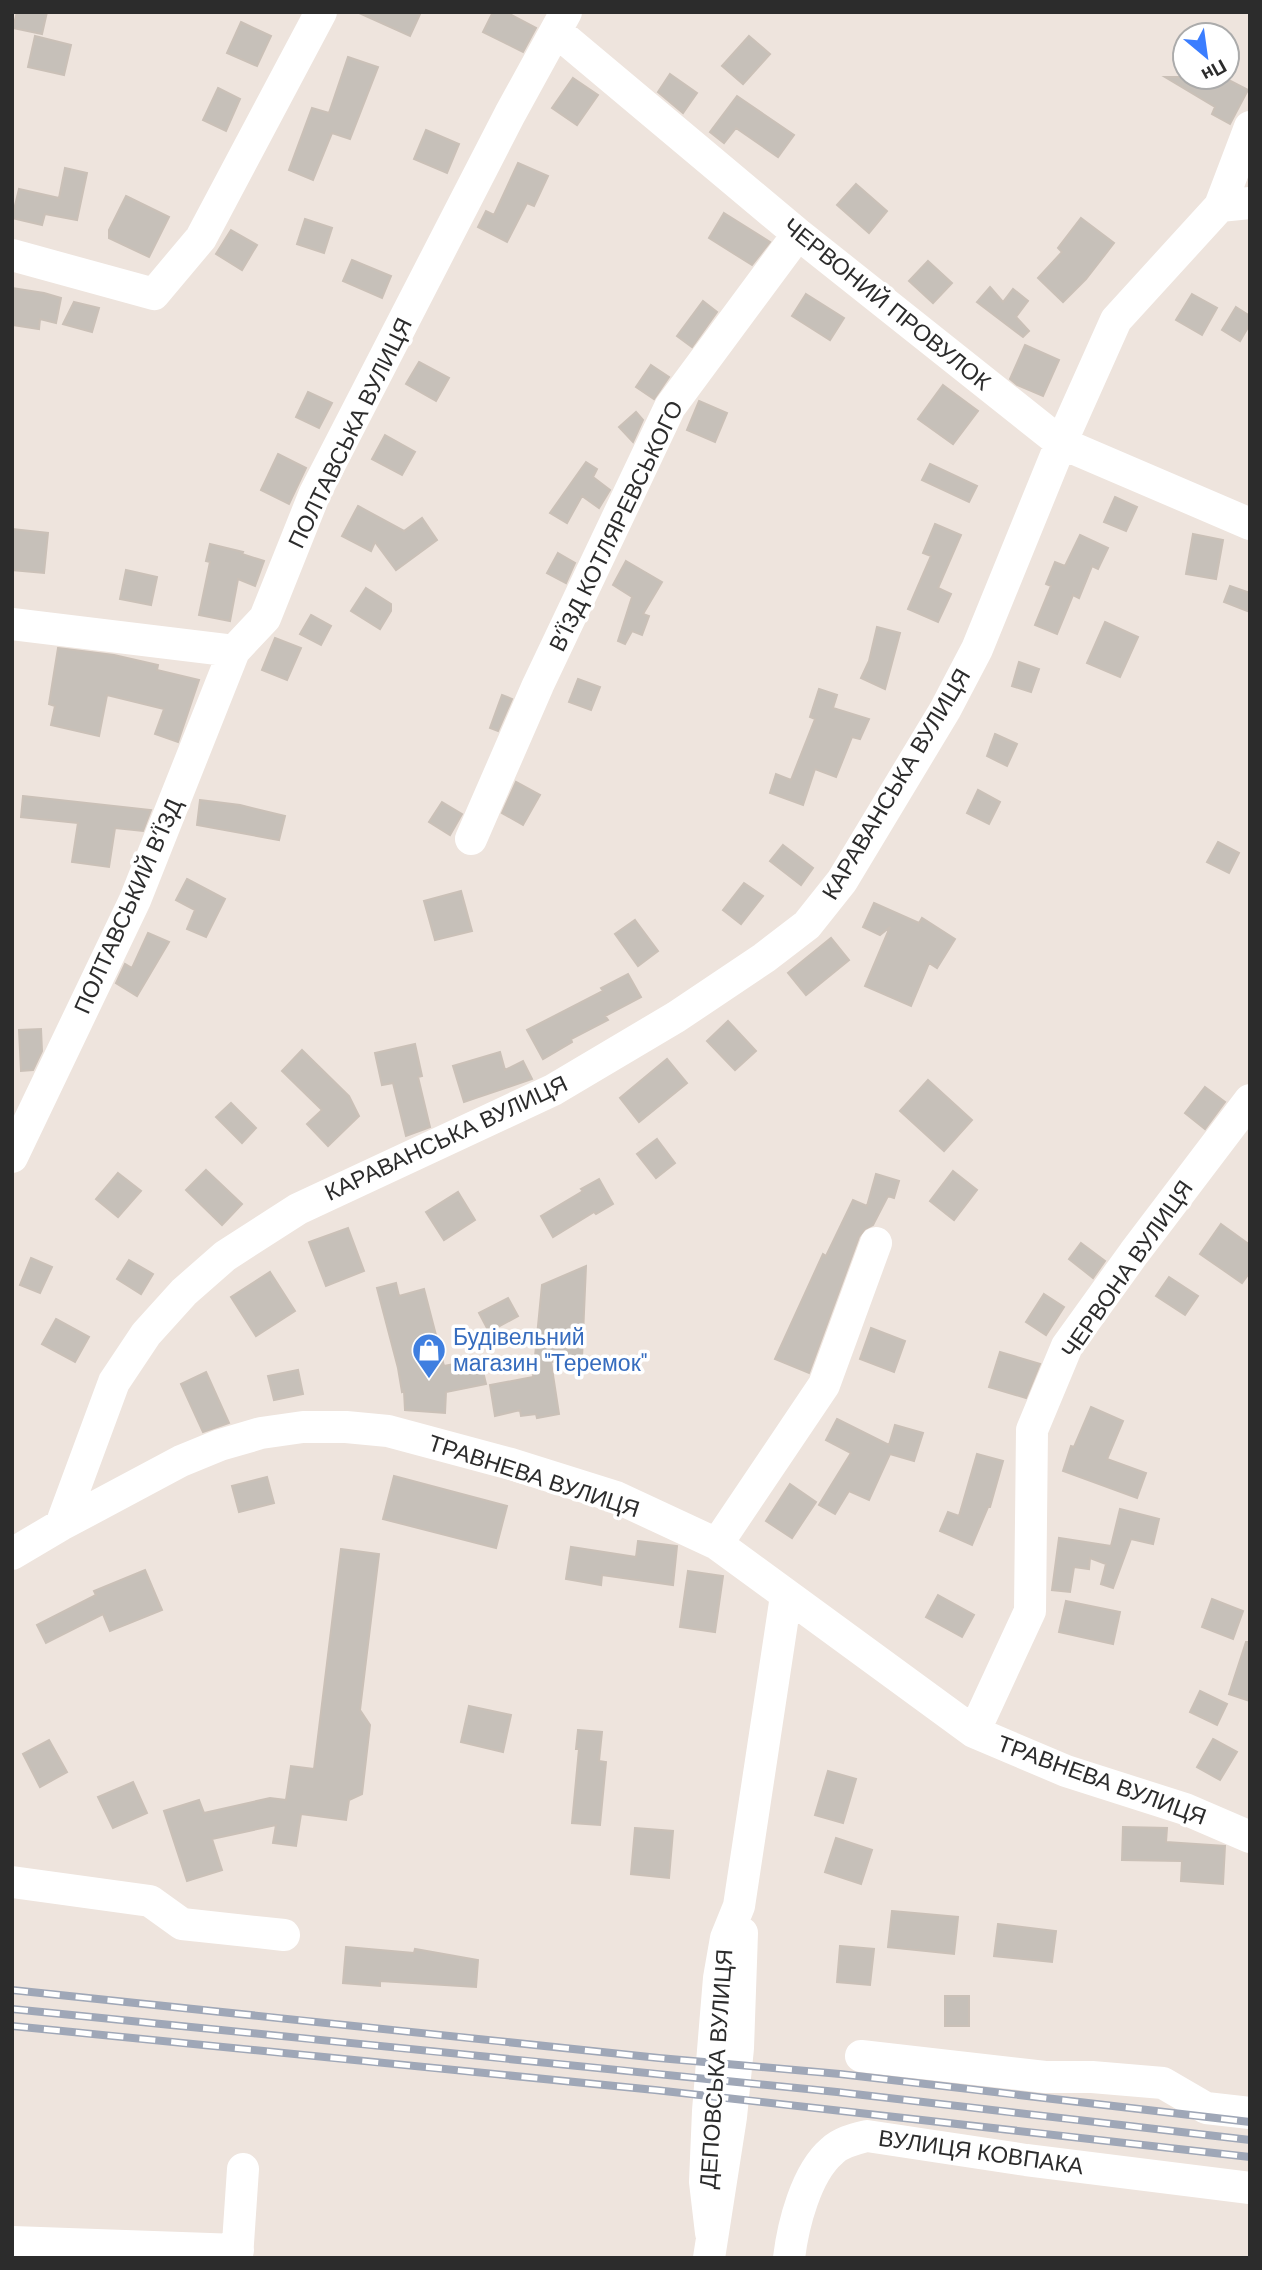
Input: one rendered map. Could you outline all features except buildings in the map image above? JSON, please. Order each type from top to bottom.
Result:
[{"type":"street","points":[[12,255],[154,294],[201,238],[321,12]]},
{"type":"street","name":"ЧЕРВОНИЙ ПРОВУЛОК","points":[[562,22],[798,234],[1061,443],[1250,524]]},
{"type":"street","name":"ПОЛТАВСЬКА ВУЛИЦЯ","points":[[234,651],[265,618],[315,493],[510,114],[562,22]]},
{"type":"street","points":[[1235,204],[1250,127]]},
{"type":"street","name":"КАРАВАНСЬКА ВУЛИЦЯ","points":[[61,1525],[114,1382],[146,1334],[184,1292],[225,1256],[298,1209],[553,1090],[676,1017],[764,958],[807,925],[842,881],[945,710],[976,649],[1061,443],[1116,320],[1235,204]]},
{"type":"street","name":"В’ЇЗД КОТЛЯРЕВСЬКОГО","points":[[471,839],[538,685],[670,407],[798,234]]},
{"type":"street","points":[[12,624],[234,651]]},
{"type":"street","name":"ПОЛТАВСЬКИЙ В’ЇЗД","points":[[12,1157],[135,900],[234,651]]},
{"type":"street","name":"ЧЕРВОНА ВУЛИЦЯ","points":[[974,1732],[1030,1611],[1032,1430],[1067,1346],[1250,1100]]},
{"type":"street","points":[[717,1544],[824,1385],[876,1243]]},
{"type":"street","name":"ТРАВНЕВА ВУЛИЦЯ","points":[[12,1554],[181,1461],[220,1445],[303,1427],[388,1431],[511,1464],[616,1497],[717,1544],[974,1732],[1066,1771],[1185,1809],[1250,1837]]},
{"type":"street","name":"ДЕПОВСЬКА ВУЛИЦЯ","points":[[710,2245],[705,2182],[719,1978],[726,1938],[739,1906],[786,1596]]},
{"type":"street","points":[[12,1882],[150,1901],[182,1924],[284,1935]]},
{"type":"street","points":[[861,2056],[1045,2077],[1093,2077],[1163,2083],[1206,2108],[1250,2112]]},
{"type":"street","name":"ВУЛИЦЯ КОВПАКА","points":[[789,2258],[800,2205],[816,2171],[831,2151],[847,2142],[867,2136],[1026,2160],[1250,2188]]},
{"type":"street","points":[[12,2242],[237,2254],[243,2169]]},
{"type":"railway","points":[[12,1990],[659,2058],[840,2074],[1250,2122]]},
{"type":"railway","points":[[12,2009],[837,2092],[1250,2140]]},
{"type":"railway","points":[[12,2026],[655,2090],[1250,2157]]},
{"type":"place","name":"Будівельний магазин \"Теремок\"","points":[[429,1380]]}]
